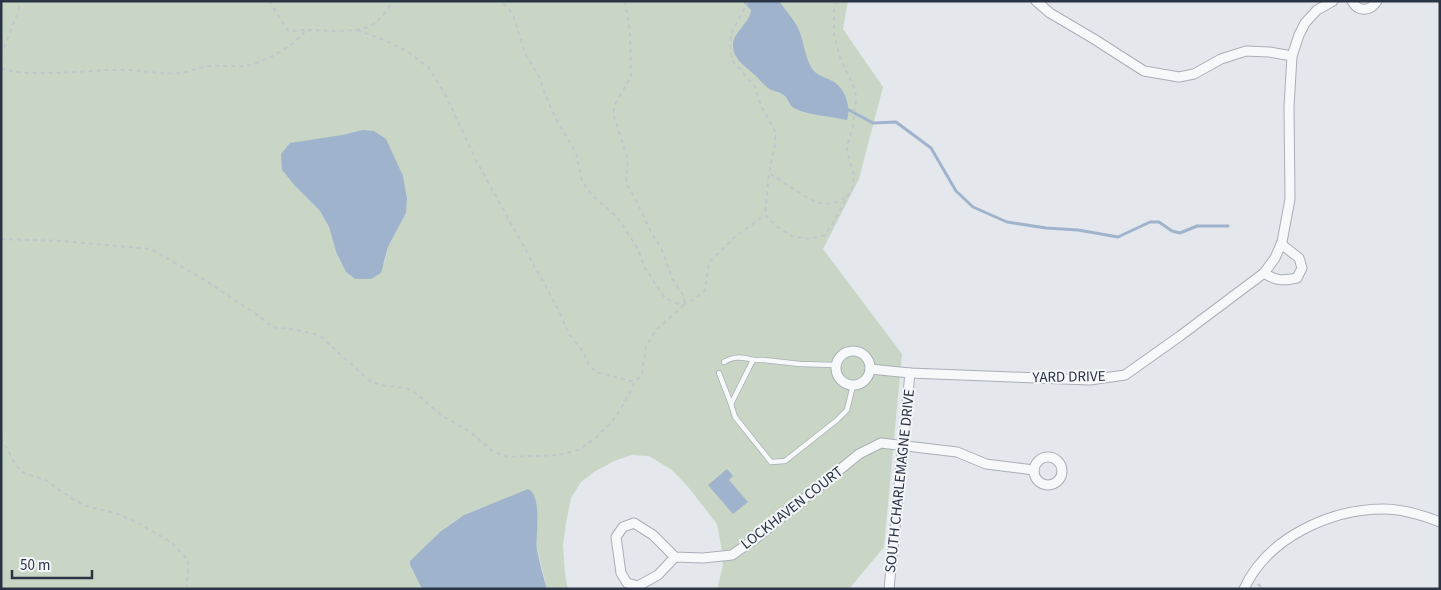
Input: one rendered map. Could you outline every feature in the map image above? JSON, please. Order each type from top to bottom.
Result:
[{"type":"street","points":[[1036,1],[1050,13],[1144,71],[1180,77],[1194,74],[1220,59],[1246,51],[1292,56]]},
{"type":"street","name":"YARD DRIVE","points":[[870,369],[910,373],[1090,380],[1125,375],[1264,273],[1275,258],[1281,244],[1290,199],[1289,107],[1292,56],[1305,23],[1317,10],[1333,1]]},
{"type":"street","points":[[1352,1],[1357,8],[1366,10],[1377,1]]},
{"type":"street","points":[[1264,273],[1270,277],[1283,280],[1297,278],[1302,268],[1299,258],[1281,244]]},
{"type":"street","points":[[853,351],[858,352],[867,359],[870,369],[866,380],[853,385],[846,384],[841,380],[838,376],[836,365],[842,355],[853,351]]},
{"type":"street","name":"SOUTH CHARLEMAGNE DRIVE","points":[[889,589],[910,373]]},
{"type":"street","name":"LOCKHAVEN COURT","points":[[675,557],[703,558],[732,555],[755,539],[860,454],[881,443],[957,452],[986,464],[1034,470]]},
{"type":"street","points":[[1244,589],[1262,561],[1285,540],[1328,518],[1384,509],[1416,513],[1440,522]]},
{"type":"street","points":[[634,523],[653,535],[675,557],[658,575],[638,586],[627,583],[621,573],[616,537],[624,527],[634,523]]},
{"type":"lane","points":[[724,362],[731,358],[743,358],[800,364],[836,365]]},
{"type":"lane","points":[[731,404],[753,360]]},
{"type":"lane","points":[[719,373],[735,417],[770,462],[785,461],[837,420],[847,410],[853,385]]},
{"type":"path","points":[[1,55],[18,12],[20,1]]},
{"type":"path","points":[[269,1],[288,31],[357,30],[372,25],[386,12],[392,1]]},
{"type":"path","points":[[500,1],[513,15],[526,56],[540,78],[556,120],[576,153],[582,181],[591,194],[617,217],[638,249],[645,268],[665,298],[683,305]]},
{"type":"path","points":[[625,1],[630,34],[631,77],[615,104],[613,114],[628,159],[627,185],[662,250],[672,278],[685,298],[683,305]]},
{"type":"path","points":[[1,240],[61,241],[151,250],[206,281],[259,316],[272,327],[319,335],[370,381],[381,385],[406,388],[417,394],[441,415],[469,431],[494,452],[508,457],[559,455],[578,450],[593,440],[612,422],[625,402],[635,382],[642,374],[646,346],[656,330],[683,305],[696,298],[705,290],[709,262],[735,237],[765,215],[769,173],[775,144],[775,131],[761,106],[755,87],[733,61],[730,50],[731,34],[748,1]]},
{"type":"path","points":[[765,215],[776,226],[792,236],[809,239],[825,234],[834,223],[853,186],[854,176],[847,151],[856,100],[855,90],[841,60],[834,34],[834,8],[836,1]]},
{"type":"path","points":[[1,68],[8,71],[57,74],[130,70],[179,73],[210,66],[249,65],[262,62],[297,41],[305,30]]},
{"type":"path","points":[[357,30],[407,51],[428,67],[444,92],[476,160],[570,334],[584,353],[588,364],[596,372],[635,382]]},
{"type":"path","points":[[769,173],[814,201],[826,204],[837,202],[848,196]]},
{"type":"path","points":[[1,438],[15,464],[22,472],[47,481],[80,503],[118,514],[140,524],[172,543],[184,555],[189,565],[186,589]]},
{"type":"green space","points":[[1,1],[848,1],[843,29],[883,87],[859,179],[823,249],[902,354],[884,547],[849,589],[717,589],[723,565],[717,524],[689,488],[672,470],[649,456],[632,455],[614,461],[594,472],[581,482],[571,498],[563,545],[568,589],[547,589],[537,548],[536,532],[481,508],[459,518],[441,531],[410,565],[422,589],[1,589]],"holes":[[[362,130],[406,213],[388,247],[385,261],[371,279],[355,279],[346,272],[336,252],[329,227],[320,211],[282,170],[342,135]]]},
{"type":"water","points":[[742,1],[779,1],[799,30],[807,58],[813,70],[842,89],[848,104],[847,120],[813,114],[794,108],[785,96],[768,88],[742,64],[734,52],[733,42],[738,32],[748,20],[751,10]]},
{"type":"water","points":[[362,130],[374,131],[386,139],[403,176],[407,199],[406,213],[388,247],[381,273],[371,279],[355,279],[346,272],[336,252],[329,227],[320,211],[282,170],[281,154],[290,143]]},
{"type":"water","points":[[727,469],[733,476],[729,480],[748,502],[733,514],[708,485]]},
{"type":"water","points":[[528,489],[533,493],[537,507],[537,550],[547,589],[422,589],[410,565],[410,561],[441,531],[464,515]]},
{"type":"waterway","points":[[847,109],[873,123],[896,122],[931,148],[956,191],[973,207],[1007,222],[1046,228],[1078,230],[1118,237],[1150,222],[1159,222],[1172,231],[1180,233],[1197,226],[1228,226]]}]
